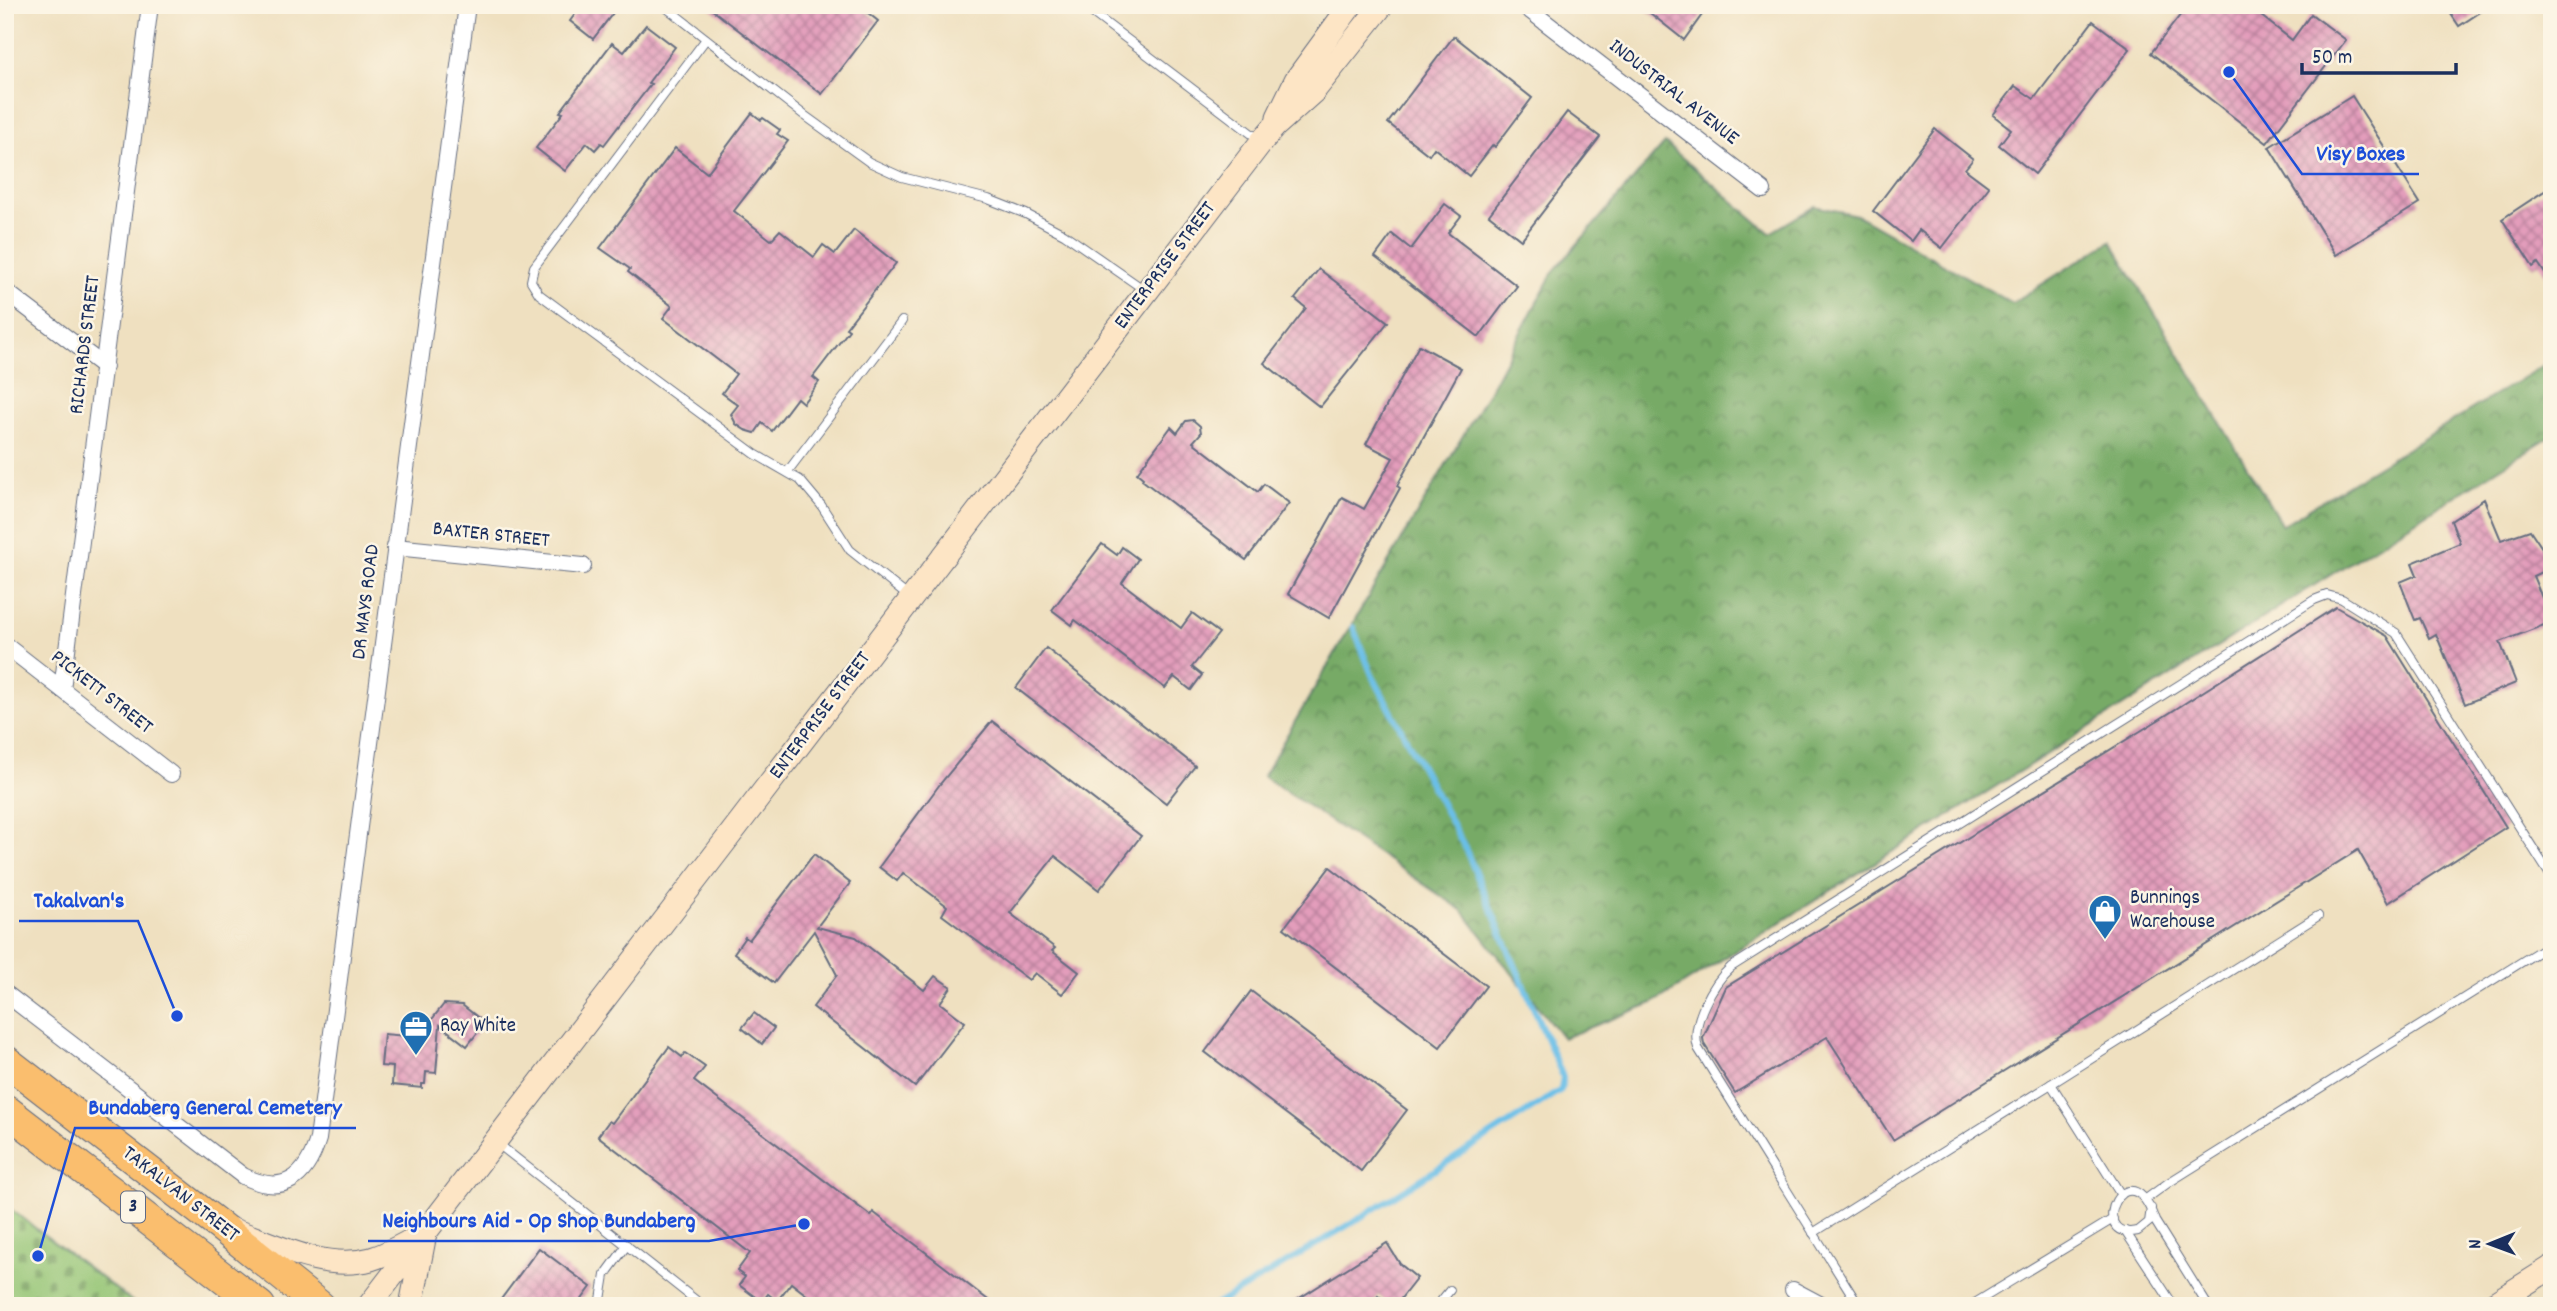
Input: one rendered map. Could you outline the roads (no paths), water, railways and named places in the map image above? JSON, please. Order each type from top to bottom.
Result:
[{"type":"highway","name":"TAKALVAN STREET","points":[[5,1060],[320,1306]]},
{"type":"highway","name":"TAKALVAN STREET","points":[[5,1109],[260,1306]]},
{"type":"street","name":"DR MAYS ROAD","points":[[5,993],[243,1176],[254,1181],[278,1184],[289,1182],[305,1170],[312,1158],[318,1139],[467,5]]},
{"type":"street","name":"ENTERPRISE STREET","points":[[1268,134],[1296,80],[1352,5]]},
{"type":"street","name":"ENTERPRISE STREET","points":[[369,1306],[1268,134],[1313,92],[1382,5]]},
{"type":"street","name":"INDUSTRIAL AVENUE","points":[[1523,5],[1763,190]]},
{"type":"street","name":"RICHARDS STREET","points":[[62,689],[105,367],[147,7]]},
{"type":"street","points":[[5,291],[105,367]]},
{"type":"street","name":"BAXTER STREET","points":[[395,547],[583,566]]},
{"type":"street","name":"PICKETT STREET","points":[[5,645],[171,774]]},
{"type":"street","points":[[220,1226],[306,1256],[345,1263],[372,1258],[426,1233]]},
{"type":"street","points":[[411,1306],[426,1233]]},
{"type":"street","points":[[2490,1306],[2552,1267]]},
{"type":"street","points":[[1793,1290],[1823,1306]]},
{"type":"lane","points":[[663,5],[869,162],[902,177],[988,199],[1026,214],[1064,234],[1147,292]]},
{"type":"lane","points":[[1082,5],[1268,134]]},
{"type":"lane","points":[[706,38],[546,249],[534,267],[531,281],[539,294],[755,454],[788,471],[812,492],[850,550],[911,598]]},
{"type":"lane","points":[[788,471],[902,321]]},
{"type":"lane","points":[[1859,1306],[1698,1048],[1695,1038],[1697,1024],[1721,975],[2314,600],[2327,595],[2342,599],[2396,633],[2552,878]]},
{"type":"lane","points":[[1814,1233],[2318,915]]},
{"type":"lane","points":[[2146,1199],[2552,943]]},
{"type":"lane","points":[[2051,1084],[2121,1195]]},
{"type":"lane","points":[[495,1141],[703,1306]]},
{"type":"lane","points":[[2174,1306],[2125,1231],[2113,1219],[2113,1204],[2121,1195],[2133,1192],[2146,1199],[2155,1221],[2207,1306]]},
{"type":"lane","points":[[2125,1231],[2132,1232],[2145,1227],[2151,1216],[2151,1208]]},
{"type":"lane","points":[[1970,1306],[2113,1219]]},
{"type":"lane","points":[[600,1306],[604,1275],[626,1245]]},
{"type":"lane","points":[[1437,1306],[1450,1290]]},
{"type":"waterway","points":[[1214,1306],[1352,1223],[1561,1090],[1563,1077],[1465,848],[1372,675],[1353,627]]},
{"type":"place","name":"Visy Boxes","points":[[2229,72]]},
{"type":"place","name":"Bunnings Warehouse","points":[[2105,941]]},
{"type":"place","name":"Takalvan's","points":[[177,1016]]},
{"type":"place","name":"Ray White","points":[[416,1057]]},
{"type":"place","name":"Neighbours Aid - Op Shop Bundaberg","points":[[804,1224]]},
{"type":"place","name":"Bundaberg General Cemetery","points":[[38,1256]]}]
